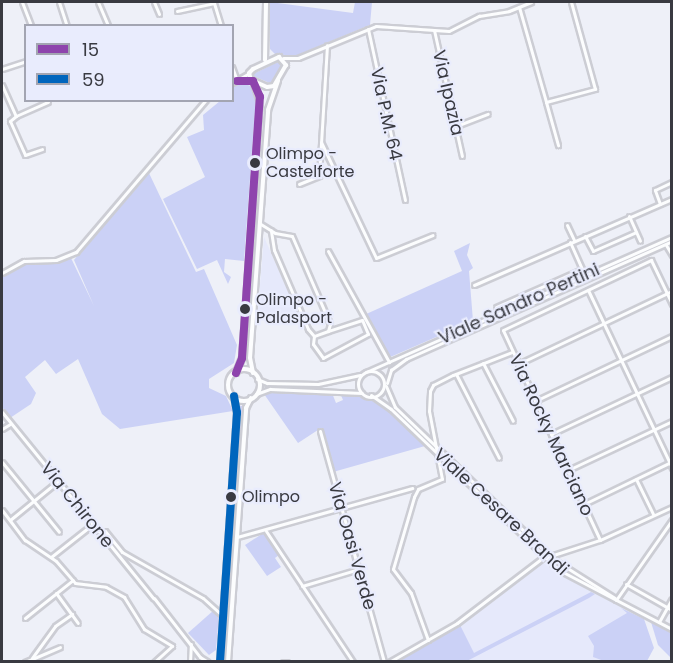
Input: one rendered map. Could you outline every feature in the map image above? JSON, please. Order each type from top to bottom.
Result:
[{"type":"street","points":[[22,2],[30,24]]},
{"type":"street","points":[[59,2],[66,24]]},
{"type":"street","points":[[98,2],[107,24]]},
{"type":"street","points":[[154,2],[159,14]]},
{"type":"street","points":[[177,11],[214,2],[220,24]]},
{"type":"street","points":[[264,62],[267,43],[266,2]]},
{"type":"street","points":[[253,373],[249,361],[267,110],[283,72],[298,58],[368,29],[386,25],[452,31],[478,16],[531,2]]},
{"type":"street","points":[[546,102],[595,89],[572,2]]},
{"type":"street","points":[[519,7],[558,144]]},
{"type":"street","name":"Via P.M. 64","points":[[368,29],[405,200]]},
{"type":"street","name":"Via Ipazia","points":[[434,30],[462,156]]},
{"type":"street","points":[[267,43],[271,53],[277,57],[298,58]]},
{"type":"street","points":[[299,184],[319,176],[327,45]]},
{"type":"street","points":[[234,82],[264,62],[277,57]]},
{"type":"street","points":[[283,58],[283,72]]},
{"type":"street","points":[[2,69],[24,63]]},
{"type":"street","points":[[234,71],[237,81]]},
{"type":"street","points":[[236,373],[242,358],[260,102],[250,72]]},
{"type":"street","points":[[237,81],[253,81],[270,87],[278,81]]},
{"type":"street","points":[[2,85],[16,116]]},
{"type":"street","points":[[42,149],[26,155],[9,121],[48,102]]},
{"type":"street","points":[[2,273],[24,261],[61,260],[76,252],[204,102]]},
{"type":"street","points":[[456,126],[488,114]]},
{"type":"street","points":[[321,142],[376,258],[433,235]]},
{"type":"street","points":[[660,204],[655,190],[672,182]]},
{"type":"street","points":[[474,285],[672,199]]},
{"type":"street","points":[[629,216],[640,242]]},
{"type":"street","points":[[260,223],[271,230],[292,236],[330,324],[328,331]]},
{"type":"street","points":[[567,225],[585,276]]},
{"type":"street","points":[[271,230],[274,250],[314,336],[313,344],[323,358],[368,334],[359,320],[314,336]]},
{"type":"street","points":[[585,236],[593,250],[636,232]]},
{"type":"street","points":[[669,241],[672,255]]},
{"type":"street","name":"Viale Sandro Pertini","points":[[366,372],[669,241]]},
{"type":"street","name":"Viale Sandro Pertini","points":[[386,385],[391,370],[405,358],[669,241]]},
{"type":"street","points":[[328,251],[389,362]]},
{"type":"street","points":[[672,304],[651,260],[588,290],[672,468]]},
{"type":"street","points":[[495,307],[582,269]]},
{"type":"street","name":"Via Rocky Marciano","points":[[588,290],[503,330],[600,540]]},
{"type":"street","points":[[518,364],[672,291]]},
{"type":"street","points":[[535,401],[672,336]]},
{"type":"street","points":[[428,640],[411,593],[393,569],[418,489],[442,479],[440,456],[429,411],[430,391],[433,385],[456,374],[512,352]]},
{"type":"street","points":[[483,363],[513,421]]},
{"type":"street","points":[[245,368],[253,373],[262,387],[251,398],[243,402],[234,396],[225,384],[245,368]]},
{"type":"street","points":[[256,394],[270,389],[371,395],[386,385],[378,374],[366,372],[318,384],[267,383],[257,378]]},
{"type":"street","points":[[456,374],[499,458]]},
{"type":"street","points":[[360,375],[355,385],[362,393]]},
{"type":"street","points":[[551,434],[672,377]]},
{"type":"street","name":"Viale Cesare Brandi","points":[[386,385],[392,403],[546,556]]},
{"type":"street","name":"Viale Cesare Brandi","points":[[371,395],[391,408],[546,556],[616,600],[672,629]]},
{"type":"street","points":[[220,662],[237,413],[234,396]]},
{"type":"street","points":[[228,662],[246,408],[251,398]]},
{"type":"street","name":"Via Chirone","points":[[2,412],[190,643]]},
{"type":"street","points":[[568,470],[672,421]]},
{"type":"street","points":[[2,429],[10,424]]},
{"type":"street","name":"Via Oasi Verde","points":[[320,431],[387,662]]},
{"type":"street","points":[[2,462],[58,532]]},
{"type":"street","points":[[584,504],[669,462]]},
{"type":"street","points":[[636,479],[653,514]]},
{"type":"street","points":[[9,520],[58,482]]},
{"type":"street","points":[[237,537],[412,488]]},
{"type":"street","points":[[387,662],[457,623],[503,584],[546,556],[600,540],[670,506]]},
{"type":"street","points":[[2,510],[25,540],[51,557],[73,580],[117,591],[124,597],[144,628],[172,646],[154,662]]},
{"type":"street","points":[[616,600],[672,520]]},
{"type":"street","points":[[51,557],[93,524]]},
{"type":"street","points":[[266,530],[353,662]]},
{"type":"street","points":[[99,531],[105,531],[122,552],[203,598],[223,616]]},
{"type":"street","points":[[302,586],[359,569]]},
{"type":"street","points":[[25,618],[73,580]]},
{"type":"street","points":[[626,584],[672,610]]},
{"type":"street","points":[[56,593],[78,623]]},
{"type":"street","points":[[659,622],[672,599]]},
{"type":"street","points":[[32,658],[55,626],[72,614]]},
{"type":"street","points":[[190,643],[190,662]]},
{"type":"street","points":[[190,643],[208,662]]},
{"type":"street","points":[[25,662],[60,647]]},
{"type":"shaded area","points":[[270,2],[353,13],[355,2],[372,2],[370,25],[295,56],[275,54],[270,49]]},
{"type":"shaded area","points":[[280,61],[283,65],[272,84],[251,75]]},
{"type":"shaded area","points":[[243,83],[253,87],[256,96],[244,261],[225,259],[224,272],[231,277],[228,284],[217,260],[197,269],[163,199],[205,177],[187,137],[204,130],[203,115],[219,102],[234,102],[234,87]]},
{"type":"shaded area","points":[[148,171],[196,272],[204,269],[237,345],[234,363],[209,379],[209,388],[226,396],[233,411],[120,429],[102,414],[78,359],[56,374],[45,360],[25,377],[36,393],[31,404],[10,418],[2,407],[2,275],[26,263],[71,258],[94,306],[74,260]]},
{"type":"shaded area","points":[[264,237],[302,323],[257,320]]},
{"type":"shaded area","points":[[470,243],[467,255],[473,268],[469,271],[473,321],[388,358],[364,315],[462,271],[454,251]]},
{"type":"shaded area","points":[[270,392],[332,393],[336,403],[343,400],[340,393],[367,397],[388,409],[425,446],[333,472],[321,428],[298,443],[264,394]]},
{"type":"shaded area","points":[[240,406],[243,406],[225,661],[222,661]]},
{"type":"shaded area","points":[[265,532],[279,555],[275,558],[281,567],[267,576],[245,545]]},
{"type":"shaded area","points":[[544,561],[563,576],[644,619],[641,661],[394,662],[460,625],[505,586]]},
{"type":"shaded area","points":[[591,592],[595,594],[467,661],[394,661],[460,625],[474,653]]},
{"type":"shaded area","points":[[621,608],[644,619],[654,648],[647,661],[604,661],[593,657],[594,646],[588,636],[627,613]]},
{"type":"shaded area","points":[[214,610],[219,615],[216,650],[209,655],[188,633]]},
{"type":"shaded area","points":[[651,622],[671,633],[671,658],[658,645]]},
{"type":"transit line","name":"15","points":[[236,373],[242,358],[260,97],[253,81],[237,81]]},
{"type":"transit line","name":"59","points":[[220,662],[237,413],[234,396]]},
{"type":"place","name":"Olimpo - Castelforte","points":[[255,163]]},
{"type":"place","name":"Olimpo - Palasport","points":[[245,309]]},
{"type":"place","name":"Olimpo","points":[[231,497]]}]
